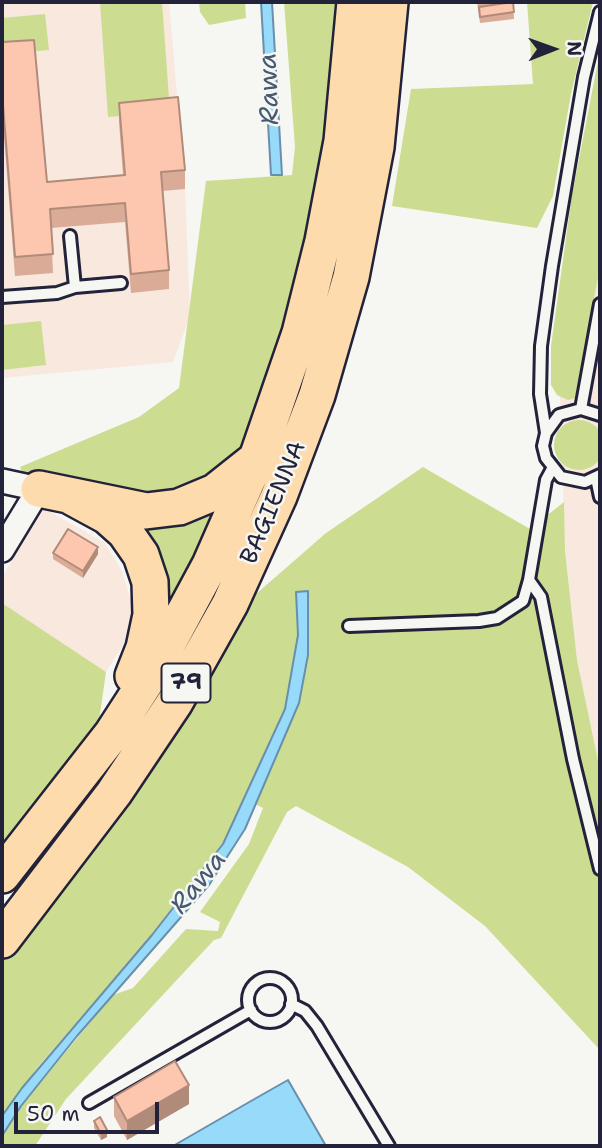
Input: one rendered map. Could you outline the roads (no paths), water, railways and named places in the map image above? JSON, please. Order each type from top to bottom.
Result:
[{"type":"main road","name":"BAGIENNA","points":[[2,876],[112,734],[185,615],[226,531],[257,458],[300,333],[323,241],[342,141],[355,2]]},
{"type":"main road","name":"BAGIENNA","points":[[2,940],[114,793],[175,702],[230,604],[279,496],[317,395],[356,255],[376,147],[390,2]]},
{"type":"main road","points":[[56,493],[146,511],[179,507],[215,492],[257,458]]},
{"type":"main road","points":[[56,493],[107,516],[125,532],[141,555],[150,582],[151,615],[144,648],[112,734]]},
{"type":"street","points":[[2,481],[56,493]]},
{"type":"street","points":[[2,550],[56,493]]},
{"type":"lane","points":[[600,12],[584,77],[552,266],[541,346],[540,394],[546,458],[552,469],[572,481],[598,477],[600,497]]},
{"type":"lane","points":[[70,236],[75,287]]},
{"type":"lane","points":[[2,297],[57,293],[75,287],[121,283]]},
{"type":"lane","points":[[581,409],[600,304]]},
{"type":"lane","points":[[545,433],[559,415],[581,409],[600,415]]},
{"type":"lane","points":[[349,626],[479,621],[497,618],[523,601],[546,480],[552,469]]},
{"type":"lane","points":[[529,580],[541,597],[573,759],[600,869]]},
{"type":"lane","points":[[262,979],[278,979],[289,989],[292,1004],[284,1017],[262,1020],[251,1010],[248,995],[251,988],[262,979]]},
{"type":"lane","points":[[292,1004],[305,1011],[317,1026],[389,1146]]},
{"type":"lane","points":[[89,1102],[251,1010]]},
{"type":"water","name":"Rawa","points":[[261,2],[272,2],[282,175],[271,175]]},
{"type":"water","name":"Rawa","points":[[308,591],[308,655],[299,703],[245,829],[209,885],[77,1036],[21,1106],[2,1136],[2,1116],[22,1088],[152,935],[223,844],[285,709],[298,635],[296,592]]},
{"type":"water","points":[[288,1080],[326,1146],[173,1146],[251,1101]]}]
